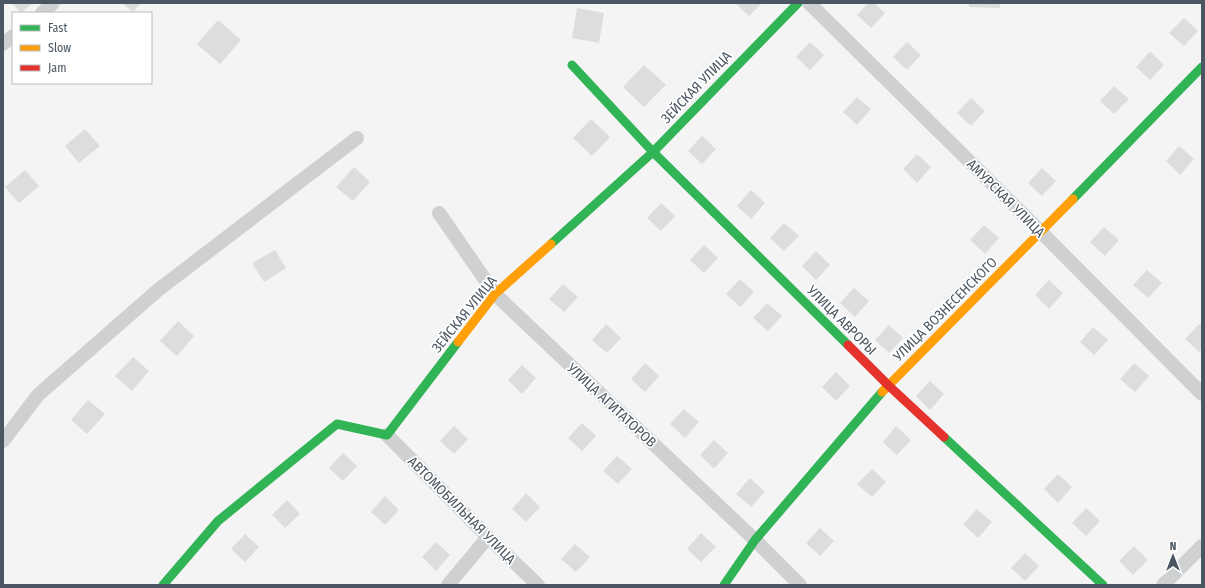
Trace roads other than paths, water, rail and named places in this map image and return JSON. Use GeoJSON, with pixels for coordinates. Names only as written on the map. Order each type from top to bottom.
{"type":"FeatureCollection","features":[{"type":"Feature","properties":{"kind":"street"},"geometry":{"type":"LineString","coordinates":[[43,12],[53,3]]}},
{"type":"Feature","properties":{"kind":"street","name":"ЗЕЙСКАЯ УЛИЦА"},"geometry":{"type":"LineString","coordinates":[[387,435],[495,294],[653,152],[798,3]]}},
{"type":"Feature","properties":{"kind":"street","name":"АМУРСКАЯ УЛИЦА"},"geometry":{"type":"LineString","coordinates":[[809,3],[1042,232],[1202,394]]}},
{"type":"Feature","properties":{"kind":"street"},"geometry":{"type":"LineString","coordinates":[[3,44],[12,37]]}},
{"type":"Feature","properties":{"kind":"street","name":"УЛИЦА АВРОРЫ"},"geometry":{"type":"LineString","coordinates":[[572,65],[653,152],[888,385],[1103,585]]}},
{"type":"Feature","properties":{"kind":"street","name":"УЛИЦА ВОЗНЕСЕНСКОГО"},"geometry":{"type":"LineString","coordinates":[[724,585],[756,540],[888,385],[1042,232],[1202,67]]}},
{"type":"Feature","properties":{"kind":"street"},"geometry":{"type":"LineString","coordinates":[[3,441],[38,394],[158,290],[357,138]]}},
{"type":"Feature","properties":{"kind":"street","name":"УЛИЦА АГИТАТОРОВ"},"geometry":{"type":"LineString","coordinates":[[439,213],[495,294],[756,540],[800,585]]}},
{"type":"Feature","properties":{"kind":"street"},"geometry":{"type":"LineString","coordinates":[[164,585],[218,521],[337,424],[387,435]]}},
{"type":"Feature","properties":{"kind":"street","name":"АВТОМОБИЛЬНАЯ УЛИЦА"},"geometry":{"type":"LineString","coordinates":[[387,435],[538,585]]}},
{"type":"Feature","properties":{"kind":"street"},"geometry":{"type":"LineString","coordinates":[[448,585],[488,537]]}},
{"type":"Feature","properties":{"kind":"street"},"geometry":{"type":"LineString","coordinates":[[1163,585],[1202,546]]}}]}
